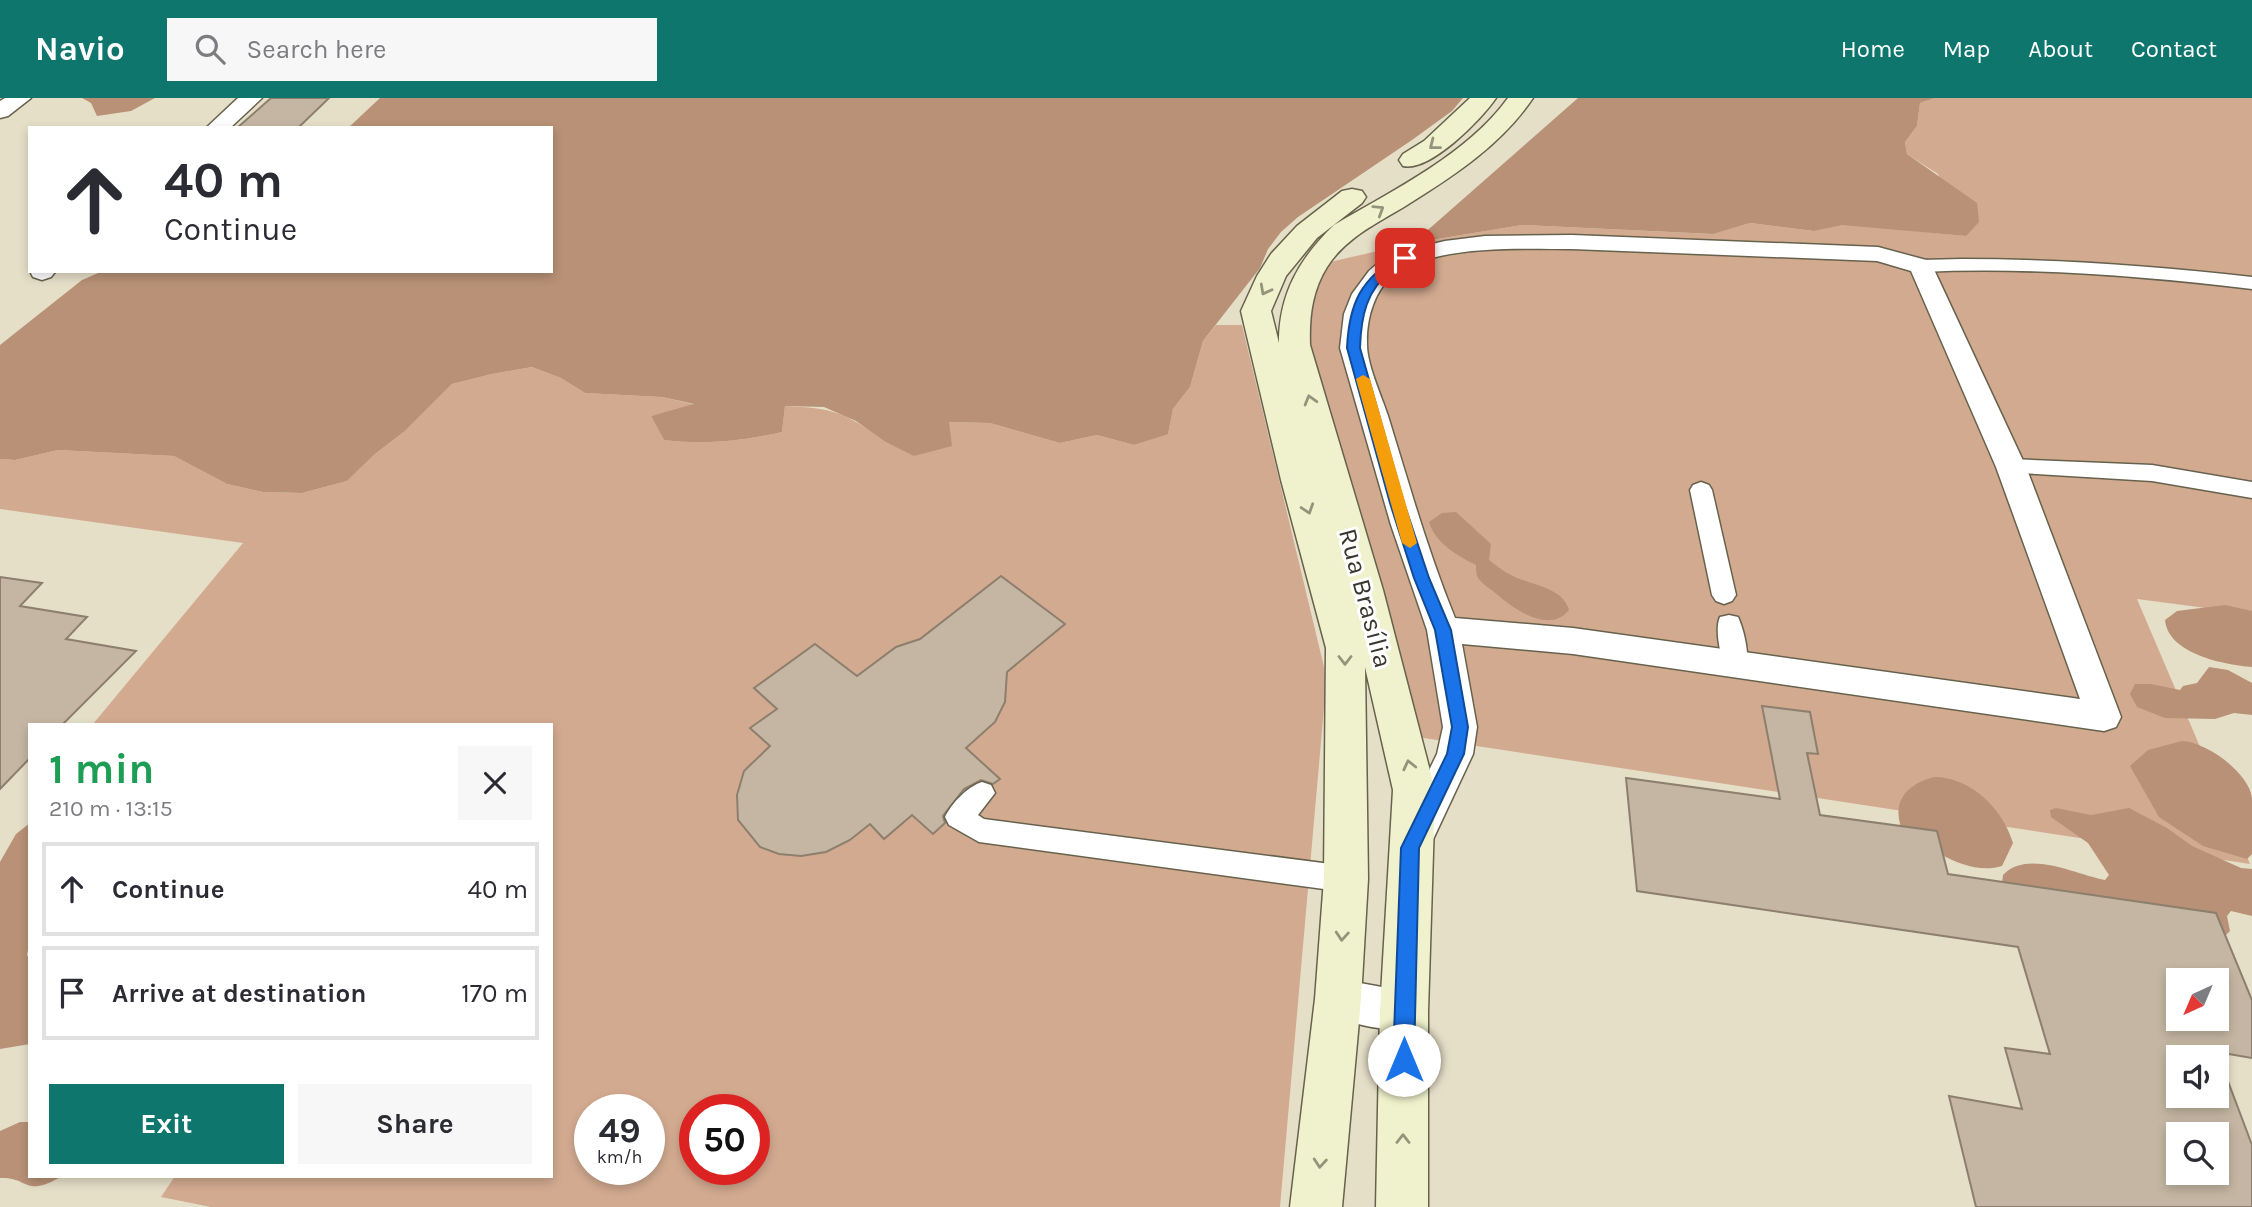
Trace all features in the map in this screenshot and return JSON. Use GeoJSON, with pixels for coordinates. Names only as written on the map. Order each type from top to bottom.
{"type":"FeatureCollection","features":[{"type":"Feature","properties":{"kind":"main road","name":"Rua Brasília"},"geometry":{"type":"LineString","coordinates":[[1316,1207],[1338,999],[1346,879],[1345,648],[1295,467],[1256,311],[1261,295],[1305,230],[1433,147],[1484,98]]}},
{"type":"Feature","properties":{"kind":"main road","name":"Rua Brasília"},"geometry":{"type":"LineString","coordinates":[[1402,1207],[1404,1011],[1414,790],[1365,590],[1295,345],[1293,320],[1298,292],[1328,246],[1344,232],[1473,148],[1504,119],[1521,98]]}},
{"type":"Feature","properties":{"kind":"street"},"geometry":{"type":"LineString","coordinates":[[0,111],[20,98]]}},
{"type":"Feature","properties":{"kind":"street"},"geometry":{"type":"LineString","coordinates":[[219,126],[251,98]]}},
{"type":"Feature","properties":{"kind":"street"},"geometry":{"type":"LineString","coordinates":[[1410,848],[1455,754],[1460,727],[1443,630],[1421,578],[1397,503],[1353,348],[1354,323],[1362,296],[1387,268],[1405,258],[1448,248],[1550,241],[1878,254],[1921,266],[1966,264],[2096,269],[2252,283]]}},
{"type":"Feature","properties":{"kind":"street"},"geometry":{"type":"LineString","coordinates":[[1443,630],[1573,641],[2104,716],[2011,467],[1921,266]]}},
{"type":"Feature","properties":{"kind":"street"},"geometry":{"type":"LineString","coordinates":[[2011,467],[2152,473],[2252,491]]}},
{"type":"Feature","properties":{"kind":"street"},"geometry":{"type":"LineString","coordinates":[[1701,490],[1724,595]]}},
{"type":"Feature","properties":{"kind":"street"},"geometry":{"type":"LineString","coordinates":[[1729,624],[1736,665]]}},
{"type":"Feature","properties":{"kind":"street"},"geometry":{"type":"LineString","coordinates":[[982,793],[959,817],[979,830],[1346,879]]}},
{"type":"Feature","properties":{"kind":"street"},"geometry":{"type":"LineString","coordinates":[[1338,999],[1404,1011]]}},
{"type":"Feature","properties":{"kind":"shaded area"},"geometry":{"type":"Polygon","coordinates":[[[82,98],[155,98],[131,111],[97,116],[91,103],[82,98]]]}},
{"type":"Feature","properties":{"kind":"shaded area"},"geometry":{"type":"Polygon","coordinates":[[[380,98],[1463,98],[1452,111],[1298,217],[1281,232],[1268,249],[1260,268],[1203,341],[1190,387],[1173,409],[1168,434],[1134,445],[1097,435],[1060,443],[990,423],[949,422],[952,446],[914,456],[884,441],[856,421],[824,407],[785,406],[782,432],[724,441],[664,440],[651,416],[694,404],[662,397],[585,393],[561,378],[532,367],[452,384],[405,431],[375,454],[347,481],[302,493],[263,492],[227,484],[174,456],[58,450],[15,460],[0,459],[0,345],[82,280],[98,273],[553,273],[553,126],[350,126],[380,98]]]}},
{"type":"Feature","properties":{"kind":"shaded area"},"geometry":{"type":"Polygon","coordinates":[[[1578,98],[1935,98],[1920,103],[1917,126],[1905,142],[1907,154],[1977,203],[1979,222],[1966,236],[1842,225],[1814,231],[1750,223],[1713,234],[1522,225],[1413,243],[1578,98]]]}},
{"type":"Feature","properties":{"kind":"shaded area"},"geometry":{"type":"Polygon","coordinates":[[[1935,98],[2252,98],[2252,614],[2137,599],[2250,864],[1417,737],[1305,354],[1311,287],[1321,264],[1413,243],[1522,225],[1712,234],[1750,223],[1814,231],[1842,224],[1966,236],[1938,174],[1907,154],[1905,142],[1917,126],[1920,103],[1935,98]]]}},
{"type":"Feature","properties":{"kind":"shaded area"},"geometry":{"type":"Polygon","coordinates":[[[1216,325],[1242,325],[1324,667],[1326,685],[1280,1207],[211,1207],[161,1197],[174,1178],[553,1178],[553,723],[94,723],[243,543],[0,509],[0,459],[15,460],[58,450],[174,456],[227,484],[263,492],[302,493],[347,481],[375,454],[405,431],[452,384],[532,367],[561,378],[585,393],[662,397],[696,405],[651,416],[664,440],[724,441],[782,432],[785,406],[838,413],[884,441],[948,422],[990,423],[1060,443],[1097,435],[1134,445],[1168,433],[1173,409],[1190,387],[1203,341],[1216,325]]]}},
{"type":"Feature","properties":{"kind":"shaded area"},"geometry":{"type":"Polygon","coordinates":[[[1456,512],[1491,544],[1489,560],[1510,574],[1560,596],[1569,610],[1551,620],[1530,616],[1509,604],[1484,584],[1477,576],[1476,565],[1455,553],[1432,530],[1429,522],[1442,513],[1456,512]]]}},
{"type":"Feature","properties":{"kind":"shaded area"},"geometry":{"type":"Polygon","coordinates":[[[2225,605],[2252,611],[2252,667],[2227,664],[2200,656],[2176,641],[2168,632],[2165,620],[2177,611],[2225,605]]]}},
{"type":"Feature","properties":{"kind":"shaded area"},"geometry":{"type":"Polygon","coordinates":[[[2209,667],[2228,670],[2252,683],[2252,715],[2234,713],[2215,719],[2165,718],[2137,707],[2130,694],[2135,684],[2151,684],[2180,690],[2183,686],[2197,683],[2209,667]]]}},
{"type":"Feature","properties":{"kind":"shaded area"},"geometry":{"type":"Polygon","coordinates":[[[2182,741],[2203,747],[2225,760],[2249,788],[2252,798],[2252,854],[2247,859],[2203,846],[2159,817],[2130,766],[2148,750],[2182,741]]]}},
{"type":"Feature","properties":{"kind":"shaded area"},"geometry":{"type":"Polygon","coordinates":[[[1934,777],[1948,778],[1973,789],[1984,797],[2002,818],[2013,843],[2002,866],[1989,868],[1962,864],[1935,851],[1901,827],[1899,809],[1904,794],[1917,784],[1934,777]]]}},
{"type":"Feature","properties":{"kind":"shaded area"},"geometry":{"type":"Polygon","coordinates":[[[2056,808],[2091,815],[2129,808],[2167,828],[2192,846],[2241,868],[2252,869],[2252,916],[2231,911],[2227,916],[2230,931],[2225,936],[2002,883],[2003,875],[2025,864],[2052,866],[2105,880],[2109,875],[2088,843],[2051,817],[2050,810],[2056,808]]]}},
{"type":"Feature","properties":{"kind":"shaded area"},"geometry":{"type":"Polygon","coordinates":[[[28,825],[28,1044],[0,1049],[0,862],[16,834],[28,825]]]}},
{"type":"Feature","properties":{"kind":"shaded area"},"geometry":{"type":"Polygon","coordinates":[[[20,1122],[28,1122],[28,1178],[59,1178],[33,1186],[9,1178],[0,1178],[0,1131],[20,1122]]]}},
{"type":"Feature","properties":{"kind":"building"},"geometry":{"type":"Polygon","coordinates":[[[271,98],[329,98],[300,126],[239,126],[271,98]]]}},
{"type":"Feature","properties":{"kind":"building"},"geometry":{"type":"Polygon","coordinates":[[[1001,576],[1065,624],[1007,672],[1005,702],[995,722],[966,748],[1000,779],[993,784],[981,780],[964,789],[943,816],[945,823],[933,834],[912,815],[884,839],[870,824],[850,840],[826,852],[801,856],[779,854],[760,847],[738,820],[737,795],[744,771],[770,746],[750,728],[777,709],[754,688],[815,644],[857,676],[896,647],[920,639],[1001,576]]]}},
{"type":"Feature","properties":{"kind":"building"},"geometry":{"type":"Polygon","coordinates":[[[0,577],[42,583],[20,606],[87,617],[66,639],[136,651],[64,723],[28,723],[28,760],[0,789],[0,577]]]}},
{"type":"Feature","properties":{"kind":"building"},"geometry":{"type":"Polygon","coordinates":[[[1762,706],[1810,712],[1818,754],[1807,753],[1820,815],[1937,831],[1948,874],[2216,913],[2252,1000],[2252,1058],[2229,1054],[2229,1045],[2166,1045],[2166,1108],[2229,1108],[2229,1084],[2252,1145],[2252,1207],[1976,1207],[1949,1096],[2022,1109],[2005,1048],[2050,1054],[2018,947],[1637,891],[1626,778],[1780,799],[1762,706]]]}},
{"type":"Feature","properties":{"kind":"slow traffic"},"geometry":{"type":"LineString","coordinates":[[1363,379],[1410,543]]}},
{"type":"Feature","properties":{"kind":"route"},"geometry":{"type":"LineString","coordinates":[[1404,1060],[1410,848],[1455,754],[1460,727],[1443,630],[1421,578],[1397,503],[1353,348],[1354,323],[1362,296],[1387,268],[1405,258]]}}]}
